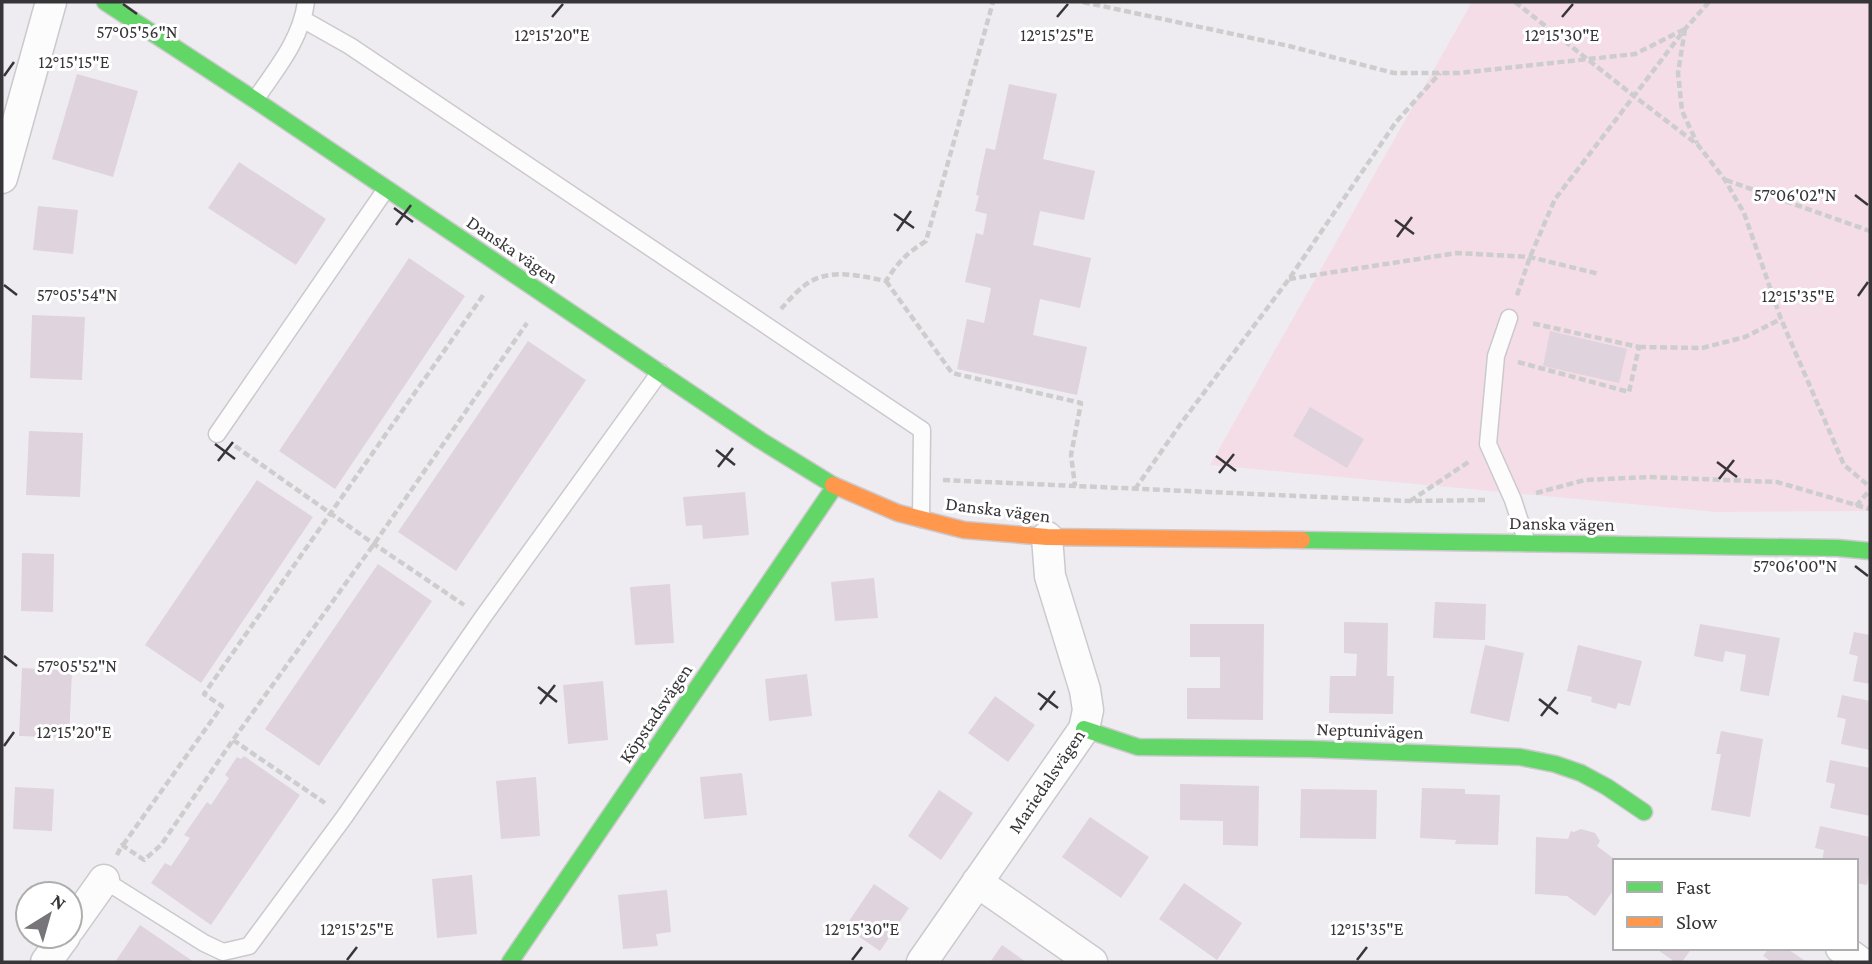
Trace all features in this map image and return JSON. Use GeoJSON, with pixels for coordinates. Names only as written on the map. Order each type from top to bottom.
{"type":"FeatureCollection","features":[{"type":"Feature","properties":{"kind":"street"},"geometry":{"type":"LineString","coordinates":[[2,178],[51,2]]}},
{"type":"Feature","properties":{"kind":"street","name":"Danska vägen"},"geometry":{"type":"LineString","coordinates":[[106,2],[141,19],[255,100],[760,440],[835,486],[898,513],[964,530],[1047,537],[1838,548],[1870,551]]}},
{"type":"Feature","properties":{"kind":"street","name":"Köpstadsvägen"},"geometry":{"type":"LineString","coordinates":[[510,962],[835,486]]}},
{"type":"Feature","properties":{"kind":"street","name":"Mariedalsvägen"},"geometry":{"type":"LineString","coordinates":[[922,962],[1084,729],[1088,710],[1085,690],[1051,576],[1047,537]]}},
{"type":"Feature","properties":{"kind":"street","name":"Neptunivägen"},"geometry":{"type":"LineString","coordinates":[[1084,729],[1138,747],[1310,749],[1520,757],[1555,764],[1581,773],[1607,787],[1644,813]]}},
{"type":"Feature","properties":{"kind":"street"},"geometry":{"type":"LineString","coordinates":[[84,908],[104,880]]}},
{"type":"Feature","properties":{"kind":"street"},"geometry":{"type":"LineString","coordinates":[[977,883],[1092,962]]}},
{"type":"Feature","properties":{"kind":"street"},"geometry":{"type":"LineString","coordinates":[[1844,950],[1860,962]]}},
{"type":"Feature","properties":{"kind":"lane"},"geometry":{"type":"LineString","coordinates":[[255,100],[292,46],[304,20],[306,2]]}},
{"type":"Feature","properties":{"kind":"lane"},"geometry":{"type":"LineString","coordinates":[[304,20],[350,46],[922,429],[921,520]]}},
{"type":"Feature","properties":{"kind":"lane"},"geometry":{"type":"LineString","coordinates":[[217,434],[386,189]]}},
{"type":"Feature","properties":{"kind":"lane"},"geometry":{"type":"LineString","coordinates":[[1509,318],[1496,356],[1488,444],[1513,500],[1527,543]]}},
{"type":"Feature","properties":{"kind":"lane"},"geometry":{"type":"LineString","coordinates":[[104,880],[204,943],[223,951],[249,946],[345,816],[483,617],[660,372]]}},
{"type":"Feature","properties":{"kind":"path"},"geometry":{"type":"LineString","coordinates":[[886,281],[898,263],[911,250],[926,241],[993,2]]}},
{"type":"Feature","properties":{"kind":"path"},"geometry":{"type":"LineString","coordinates":[[1083,2],[1289,46],[1394,73],[1459,72],[1635,54],[1685,29]]}},
{"type":"Feature","properties":{"kind":"path"},"geometry":{"type":"LineString","coordinates":[[1515,2],[1698,145]]}},
{"type":"Feature","properties":{"kind":"path"},"geometry":{"type":"LineString","coordinates":[[1709,2],[1685,29],[1555,199],[1530,257],[1509,318],[1639,347],[1702,348],[1745,337],[1781,319]]}},
{"type":"Feature","properties":{"kind":"path"},"geometry":{"type":"LineString","coordinates":[[1685,29],[1678,73],[1682,111],[1698,145],[1725,180],[1744,213],[1781,319],[1844,465],[1870,489],[1856,506]]}},
{"type":"Feature","properties":{"kind":"path"},"geometry":{"type":"LineString","coordinates":[[1135,489],[1289,279],[1396,122],[1440,73]]}},
{"type":"Feature","properties":{"kind":"path"},"geometry":{"type":"LineString","coordinates":[[1725,180],[1870,231]]}},
{"type":"Feature","properties":{"kind":"path"},"geometry":{"type":"LineString","coordinates":[[1289,279],[1457,253],[1530,257],[1599,274]]}},
{"type":"Feature","properties":{"kind":"path"},"geometry":{"type":"LineString","coordinates":[[104,880],[122,845],[222,706],[204,694],[502,267]]}},
{"type":"Feature","properties":{"kind":"path"},"geometry":{"type":"LineString","coordinates":[[765,324],[806,284],[825,277],[846,274],[886,281],[952,373],[1081,403],[1071,455],[1075,486]]}},
{"type":"Feature","properties":{"kind":"path"},"geometry":{"type":"LineString","coordinates":[[122,845],[144,860],[161,845],[545,296]]}},
{"type":"Feature","properties":{"kind":"path"},"geometry":{"type":"LineString","coordinates":[[1496,356],[1629,392],[1639,347]]}},
{"type":"Feature","properties":{"kind":"path"},"geometry":{"type":"LineString","coordinates":[[217,434],[483,617]]}},
{"type":"Feature","properties":{"kind":"path"},"geometry":{"type":"LineString","coordinates":[[1409,501],[1471,460],[1488,444]]}},
{"type":"Feature","properties":{"kind":"path"},"geometry":{"type":"LineString","coordinates":[[922,479],[1409,501],[1513,500],[1585,480],[1649,477],[1777,482],[1870,509]]}},
{"type":"Feature","properties":{"kind":"path"},"geometry":{"type":"LineString","coordinates":[[233,740],[345,816]]}},
{"type":"Feature","properties":{"kind":"shaded area"},"geometry":{"type":"Polygon","coordinates":[[[1472,2],[1870,2],[1870,511],[1717,512],[1210,465],[1472,2]]]}},
{"type":"Feature","properties":{"kind":"building"},"geometry":{"type":"Polygon","coordinates":[[[77,74],[138,91],[113,177],[52,159],[77,74]]]}},
{"type":"Feature","properties":{"kind":"building"},"geometry":{"type":"Polygon","coordinates":[[[1009,84],[1057,94],[1043,159],[1095,171],[1084,220],[1040,211],[1033,245],[1091,258],[1080,308],[1040,299],[1033,335],[1087,347],[1077,395],[957,369],[967,319],[984,323],[991,288],[965,282],[976,233],[983,235],[987,214],[975,211],[986,148],[995,150],[1009,84]]]}},
{"type":"Feature","properties":{"kind":"building"},"geometry":{"type":"Polygon","coordinates":[[[239,162],[326,219],[296,265],[208,208],[239,162]]]}},
{"type":"Feature","properties":{"kind":"building"},"geometry":{"type":"Polygon","coordinates":[[[38,206],[78,210],[73,254],[33,250],[38,206]]]}},
{"type":"Feature","properties":{"kind":"building"},"geometry":{"type":"Polygon","coordinates":[[[409,258],[465,296],[335,489],[279,451],[409,258]]]}},
{"type":"Feature","properties":{"kind":"building"},"geometry":{"type":"Polygon","coordinates":[[[32,315],[85,317],[82,380],[30,378],[32,315]]]}},
{"type":"Feature","properties":{"kind":"building"},"geometry":{"type":"Polygon","coordinates":[[[1550,331],[1627,349],[1619,383],[1543,366],[1550,331]]]}},
{"type":"Feature","properties":{"kind":"building"},"geometry":{"type":"Polygon","coordinates":[[[528,341],[586,380],[456,571],[398,532],[528,341]]]}},
{"type":"Feature","properties":{"kind":"building"},"geometry":{"type":"Polygon","coordinates":[[[1310,407],[1364,439],[1347,468],[1293,436],[1310,407]]]}},
{"type":"Feature","properties":{"kind":"building"},"geometry":{"type":"Polygon","coordinates":[[[29,431],[83,433],[80,497],[26,495],[29,431]]]}},
{"type":"Feature","properties":{"kind":"building"},"geometry":{"type":"Polygon","coordinates":[[[257,480],[313,517],[201,683],[145,645],[257,480]]]}},
{"type":"Feature","properties":{"kind":"building"},"geometry":{"type":"Polygon","coordinates":[[[745,492],[749,535],[703,539],[702,525],[686,526],[683,497],[745,492]]]}},
{"type":"Feature","properties":{"kind":"building"},"geometry":{"type":"Polygon","coordinates":[[[22,553],[54,554],[53,612],[21,611],[22,553]]]}},
{"type":"Feature","properties":{"kind":"building"},"geometry":{"type":"Polygon","coordinates":[[[378,564],[432,601],[319,766],[265,729],[378,564]]]}},
{"type":"Feature","properties":{"kind":"building"},"geometry":{"type":"Polygon","coordinates":[[[874,578],[878,618],[835,621],[831,582],[874,578]]]}},
{"type":"Feature","properties":{"kind":"building"},"geometry":{"type":"Polygon","coordinates":[[[670,584],[674,643],[635,645],[630,587],[670,584]]]}},
{"type":"Feature","properties":{"kind":"building"},"geometry":{"type":"Polygon","coordinates":[[[1435,602],[1486,604],[1485,640],[1433,638],[1435,602]]]}},
{"type":"Feature","properties":{"kind":"building"},"geometry":{"type":"Polygon","coordinates":[[[1344,622],[1388,623],[1387,676],[1394,676],[1393,714],[1329,713],[1330,676],[1356,676],[1357,654],[1344,653],[1344,622]]]}},
{"type":"Feature","properties":{"kind":"building"},"geometry":{"type":"Polygon","coordinates":[[[1190,624],[1264,624],[1263,720],[1187,719],[1187,688],[1220,688],[1220,657],[1190,657],[1190,624]]]}},
{"type":"Feature","properties":{"kind":"building"},"geometry":{"type":"Polygon","coordinates":[[[1700,624],[1780,638],[1769,696],[1740,691],[1746,655],[1725,651],[1723,662],[1694,656],[1700,624]]]}},
{"type":"Feature","properties":{"kind":"building"},"geometry":{"type":"Polygon","coordinates":[[[1854,632],[1870,635],[1870,684],[1853,681],[1858,656],[1849,654],[1854,632]]]}},
{"type":"Feature","properties":{"kind":"building"},"geometry":{"type":"Polygon","coordinates":[[[1485,645],[1524,653],[1509,722],[1470,713],[1485,645]]]}},
{"type":"Feature","properties":{"kind":"building"},"geometry":{"type":"Polygon","coordinates":[[[1578,645],[1642,661],[1630,706],[1618,703],[1616,709],[1591,702],[1592,697],[1567,691],[1578,645]]]}},
{"type":"Feature","properties":{"kind":"building"},"geometry":{"type":"Polygon","coordinates":[[[22,668],[72,671],[69,738],[19,736],[22,668]]]}},
{"type":"Feature","properties":{"kind":"building"},"geometry":{"type":"Polygon","coordinates":[[[807,674],[812,716],[769,721],[765,679],[807,674]]]}},
{"type":"Feature","properties":{"kind":"building"},"geometry":{"type":"Polygon","coordinates":[[[603,681],[608,740],[568,744],[563,685],[603,681]]]}},
{"type":"Feature","properties":{"kind":"building"},"geometry":{"type":"Polygon","coordinates":[[[1842,695],[1870,701],[1870,750],[1841,744],[1846,719],[1837,717],[1842,695]]]}},
{"type":"Feature","properties":{"kind":"building"},"geometry":{"type":"Polygon","coordinates":[[[995,696],[1035,725],[1008,762],[968,733],[995,696]]]}},
{"type":"Feature","properties":{"kind":"building"},"geometry":{"type":"Polygon","coordinates":[[[1721,731],[1763,739],[1750,817],[1711,810],[1721,754],[1716,754],[1721,731]]]}},
{"type":"Feature","properties":{"kind":"building"},"geometry":{"type":"Polygon","coordinates":[[[244,756],[300,795],[211,925],[151,883],[165,863],[171,866],[190,838],[184,835],[207,802],[211,805],[229,778],[225,775],[237,757],[241,759],[244,756]]]}},
{"type":"Feature","properties":{"kind":"building"},"geometry":{"type":"Polygon","coordinates":[[[1830,760],[1870,768],[1870,816],[1830,808],[1835,784],[1826,782],[1830,760]]]}},
{"type":"Feature","properties":{"kind":"building"},"geometry":{"type":"Polygon","coordinates":[[[742,773],[747,815],[704,819],[700,777],[742,773]]]}},
{"type":"Feature","properties":{"kind":"building"},"geometry":{"type":"Polygon","coordinates":[[[536,777],[540,836],[501,839],[496,781],[536,777]]]}},
{"type":"Feature","properties":{"kind":"building"},"geometry":{"type":"Polygon","coordinates":[[[1180,784],[1259,786],[1258,846],[1223,845],[1223,821],[1180,820],[1180,784]]]}},
{"type":"Feature","properties":{"kind":"building"},"geometry":{"type":"Polygon","coordinates":[[[15,787],[54,789],[52,831],[13,829],[15,787]]]}},
{"type":"Feature","properties":{"kind":"building"},"geometry":{"type":"Polygon","coordinates":[[[1422,788],[1465,789],[1465,794],[1500,795],[1498,845],[1455,844],[1456,840],[1420,838],[1422,788]]]}},
{"type":"Feature","properties":{"kind":"building"},"geometry":{"type":"Polygon","coordinates":[[[1301,789],[1377,790],[1376,839],[1300,838],[1301,789]]]}},
{"type":"Feature","properties":{"kind":"building"},"geometry":{"type":"Polygon","coordinates":[[[939,790],[973,813],[941,860],[908,836],[939,790]]]}},
{"type":"Feature","properties":{"kind":"building"},"geometry":{"type":"Polygon","coordinates":[[[1090,817],[1149,857],[1121,898],[1062,857],[1090,817]]]}},
{"type":"Feature","properties":{"kind":"building"},"geometry":{"type":"Polygon","coordinates":[[[1820,826],[1870,837],[1867,885],[1858,883],[1858,859],[1822,859],[1824,850],[1815,848],[1820,826]]]}},
{"type":"Feature","properties":{"kind":"building"},"geometry":{"type":"Polygon","coordinates":[[[1581,829],[1595,833],[1600,841],[1597,846],[1614,859],[1613,891],[1595,916],[1567,896],[1535,894],[1536,837],[1568,839],[1571,831],[1581,829]]]}},
{"type":"Feature","properties":{"kind":"building"},"geometry":{"type":"Polygon","coordinates":[[[472,875],[477,934],[437,938],[432,879],[472,875]]]}},
{"type":"Feature","properties":{"kind":"building"},"geometry":{"type":"Polygon","coordinates":[[[1184,883],[1242,923],[1217,960],[1159,919],[1184,883]]]}},
{"type":"Feature","properties":{"kind":"building"},"geometry":{"type":"Polygon","coordinates":[[[874,884],[909,908],[880,951],[845,927],[874,884]]]}},
{"type":"Feature","properties":{"kind":"building"},"geometry":{"type":"Polygon","coordinates":[[[667,890],[671,932],[656,934],[658,946],[623,949],[618,895],[667,890]]]}},
{"type":"Feature","properties":{"kind":"building"},"geometry":{"type":"Polygon","coordinates":[[[140,925],[194,962],[115,962],[140,925]]]}},
{"type":"Feature","properties":{"kind":"building"},"geometry":{"type":"Polygon","coordinates":[[[1002,945],[1026,962],[990,962],[1002,945]]]}},
{"type":"Feature","properties":{"kind":"building"},"geometry":{"type":"Polygon","coordinates":[[[1658,950],[1691,950],[1682,962],[1675,962],[1658,950]]]}},
{"type":"Feature","properties":{"kind":"building"},"geometry":{"type":"Polygon","coordinates":[[[1768,950],[1789,950],[1807,962],[1772,962],[1763,956],[1768,950]]]}},
{"type":"Feature","properties":{"kind":"traffic: fast"},"geometry":{"type":"LineString","coordinates":[[105,2],[760,440],[833,485]]}},
{"type":"Feature","properties":{"kind":"traffic: fast"},"geometry":{"type":"LineString","coordinates":[[510,962],[835,486]]}},
{"type":"Feature","properties":{"kind":"traffic: fast"},"geometry":{"type":"LineString","coordinates":[[1302,540],[1838,548],[1870,551]]}},
{"type":"Feature","properties":{"kind":"traffic: fast"},"geometry":{"type":"LineString","coordinates":[[1084,729],[1138,747],[1310,749],[1520,757],[1555,764],[1581,773],[1644,812]]}},
{"type":"Feature","properties":{"kind":"traffic: slow"},"geometry":{"type":"LineString","coordinates":[[833,485],[898,513],[964,530],[1047,537],[1302,540]]}}]}
